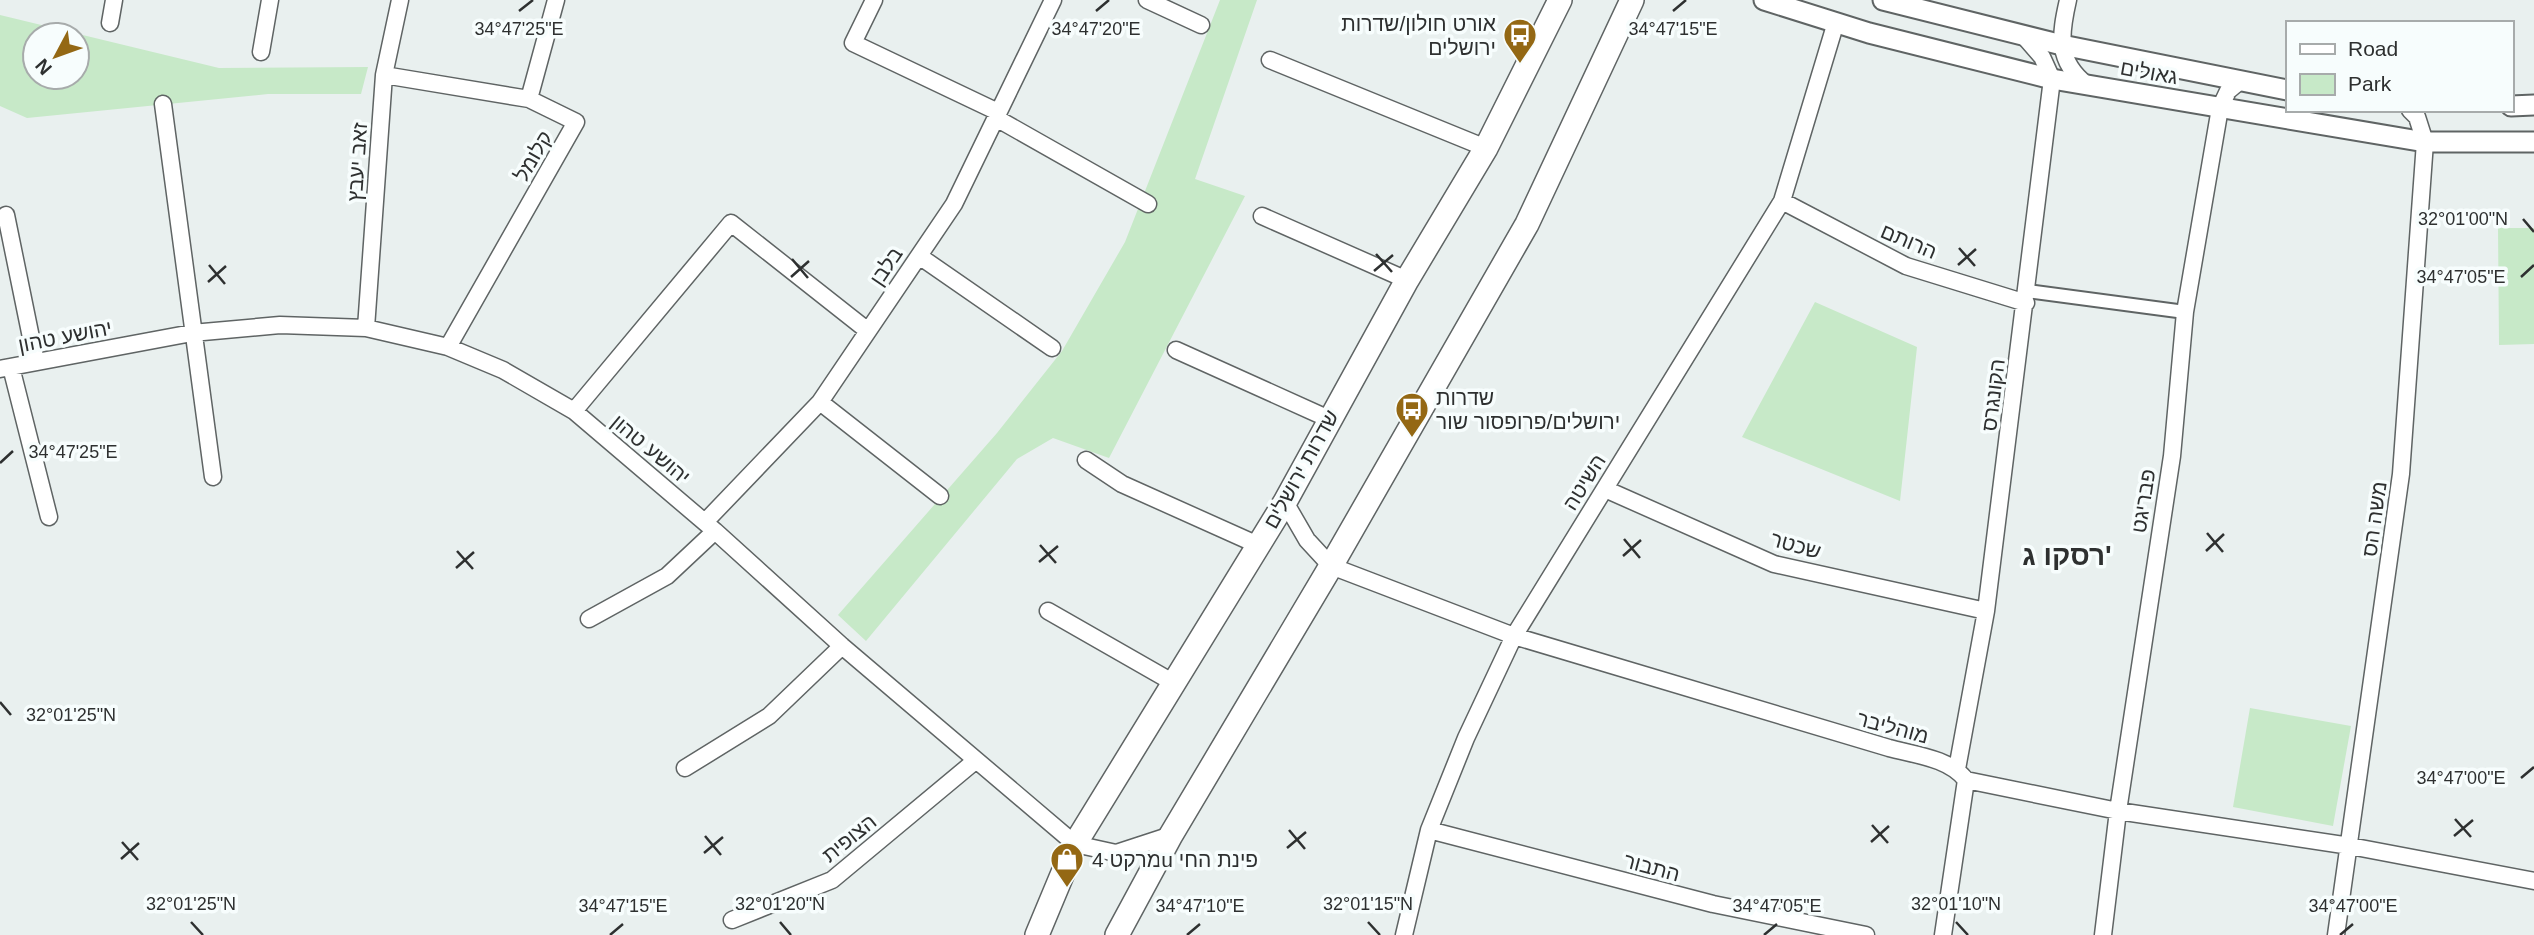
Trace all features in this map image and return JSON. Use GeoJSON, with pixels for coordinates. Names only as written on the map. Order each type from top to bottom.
{"type":"FeatureCollection","features":[{"type":"Feature","properties":{"kind":"main road"},"geometry":{"type":"LineString","coordinates":[[1117,935],[1171,835],[1331,566],[1527,223],[1632,0]]}},
{"type":"Feature","properties":{"kind":"main road","name":"שדרות ירושלים"},"geometry":{"type":"LineString","coordinates":[[1037,935],[1075,844],[1284,502],[1407,280],[1486,148],[1552,6]]}},
{"type":"Feature","properties":{"kind":"street"},"geometry":{"type":"LineString","coordinates":[[110,23],[114,0]]}},
{"type":"Feature","properties":{"kind":"street"},"geometry":{"type":"LineString","coordinates":[[261,52],[270,0]]}},
{"type":"Feature","properties":{"kind":"street","name":"זאב יעבץ"},"geometry":{"type":"LineString","coordinates":[[366,328],[384,75],[400,0]]}},
{"type":"Feature","properties":{"kind":"street"},"geometry":{"type":"LineString","coordinates":[[528,99],[556,0]]}},
{"type":"Feature","properties":{"kind":"street"},"geometry":{"type":"LineString","coordinates":[[874,0],[853,43],[997,115],[1149,204]]}},
{"type":"Feature","properties":{"kind":"street","name":"בלבן"},"geometry":{"type":"LineString","coordinates":[[589,619],[667,576],[820,402],[954,204],[1053,0]]}},
{"type":"Feature","properties":{"kind":"street"},"geometry":{"type":"LineString","coordinates":[[1147,0],[1201,25]]}},
{"type":"Feature","properties":{"kind":"street","name":"גאולים"},"geometry":{"type":"LineString","coordinates":[[1764,0],[1869,33],[2052,79],[2425,142],[2534,142]]}},
{"type":"Feature","properties":{"kind":"street","name":"גאולים"},"geometry":{"type":"LineString","coordinates":[[1883,0],[2062,46],[2286,90]]}},
{"type":"Feature","properties":{"kind":"street"},"geometry":{"type":"LineString","coordinates":[[2068,0],[2063,57],[2069,68],[2087,85]]}},
{"type":"Feature","properties":{"kind":"street","name":"השיטה"},"geometry":{"type":"LineString","coordinates":[[1404,935],[1429,830],[1466,738],[1514,636],[1782,201],[1836,22]]}},
{"type":"Feature","properties":{"kind":"street"},"geometry":{"type":"LineString","coordinates":[[2022,34],[2042,57],[2052,79]]}},
{"type":"Feature","properties":{"kind":"street"},"geometry":{"type":"LineString","coordinates":[[1270,60],[1486,148]]}},
{"type":"Feature","properties":{"kind":"street","name":"קלומל"},"geometry":{"type":"LineString","coordinates":[[384,75],[528,99],[576,122],[448,347]]}},
{"type":"Feature","properties":{"kind":"street","name":"הקונגרס"},"geometry":{"type":"LineString","coordinates":[[1943,935],[2052,79]]}},
{"type":"Feature","properties":{"kind":"street","name":"פבריגט"},"geometry":{"type":"LineString","coordinates":[[2103,935],[2118,811],[2172,456],[2185,312],[2220,108],[2228,91],[2240,81]]}},
{"type":"Feature","properties":{"kind":"street"},"geometry":{"type":"LineString","coordinates":[[163,104],[213,477]]}},
{"type":"Feature","properties":{"kind":"street"},"geometry":{"type":"LineString","coordinates":[[2513,106],[2534,106]]}},
{"type":"Feature","properties":{"kind":"street","name":"משה הס"},"geometry":{"type":"LineString","coordinates":[[2336,935],[2401,474],[2425,142],[2417,117],[2412,112]]}},
{"type":"Feature","properties":{"kind":"street","name":"הרותם"},"geometry":{"type":"LineString","coordinates":[[1782,201],[1906,266],[2026,297]]}},
{"type":"Feature","properties":{"kind":"street"},"geometry":{"type":"LineString","coordinates":[[6,215],[36,362]]}},
{"type":"Feature","properties":{"kind":"street"},"geometry":{"type":"LineString","coordinates":[[1262,216],[1407,280]]}},
{"type":"Feature","properties":{"kind":"street"},"geometry":{"type":"LineString","coordinates":[[574,411],[731,223],[868,331]]}},
{"type":"Feature","properties":{"kind":"street"},"geometry":{"type":"LineString","coordinates":[[919,256],[1052,348]]}},
{"type":"Feature","properties":{"kind":"street"},"geometry":{"type":"LineString","coordinates":[[2026,297],[2185,312]]}},
{"type":"Feature","properties":{"kind":"street","name":"יהושע טהון"},"geometry":{"type":"LineString","coordinates":[[6,368],[192,333],[280,325],[366,328],[448,347],[503,370],[574,411],[975,761],[1075,844],[1116,853],[1171,835]]}},
{"type":"Feature","properties":{"kind":"street"},"geometry":{"type":"LineString","coordinates":[[1176,350],[1329,419]]}},
{"type":"Feature","properties":{"kind":"street"},"geometry":{"type":"LineString","coordinates":[[6,368],[49,517]]}},
{"type":"Feature","properties":{"kind":"street"},"geometry":{"type":"LineString","coordinates":[[820,402],[940,496]]}},
{"type":"Feature","properties":{"kind":"street"},"geometry":{"type":"LineString","coordinates":[[1086,460],[1122,484],[1258,545]]}},
{"type":"Feature","properties":{"kind":"street","name":"שכטר"},"geometry":{"type":"LineString","coordinates":[[1605,489],[1774,564],[1986,611]]}},
{"type":"Feature","properties":{"kind":"street","name":"מוהליבר"},"geometry":{"type":"LineString","coordinates":[[1284,502],[1307,540],[1331,566],[1514,636],[1927,758],[1962,774],[2118,811],[2350,846],[2534,881]]}},
{"type":"Feature","properties":{"kind":"street"},"geometry":{"type":"LineString","coordinates":[[1048,611],[1174,683]]}},
{"type":"Feature","properties":{"kind":"street"},"geometry":{"type":"LineString","coordinates":[[685,768],[769,716],[842,646]]}},
{"type":"Feature","properties":{"kind":"street","name":"הצופית"},"geometry":{"type":"LineString","coordinates":[[732,920],[832,880],[975,761]]}},
{"type":"Feature","properties":{"kind":"street","name":"התבור"},"geometry":{"type":"LineString","coordinates":[[1429,830],[1713,904],[1866,935]]}},
{"type":"Feature","properties":{"kind":"green space"},"geometry":{"type":"Polygon","coordinates":[[[1220,0],[1257,0],[1195,179],[1245,196],[1109,458],[1053,438],[1017,459],[866,641],[838,615],[997,433],[1062,351],[1125,242],[1220,0]]]}},
{"type":"Feature","properties":{"kind":"green space"},"geometry":{"type":"Polygon","coordinates":[[[0,15],[25,21],[21,21],[21,91],[91,91],[91,37],[219,68],[368,67],[361,94],[268,94],[27,118],[0,106],[0,15]]]}},
{"type":"Feature","properties":{"kind":"green space"},"geometry":{"type":"Polygon","coordinates":[[[2498,228],[2534,228],[2534,344],[2499,345],[2498,228]]]}},
{"type":"Feature","properties":{"kind":"green space"},"geometry":{"type":"Polygon","coordinates":[[[1815,302],[1917,347],[1900,501],[1742,437],[1815,302]]]}},
{"type":"Feature","properties":{"kind":"green space"},"geometry":{"type":"Polygon","coordinates":[[[2250,708],[2351,726],[2333,826],[2233,807],[2250,708]]]}},
{"type":"Feature","properties":{"kind":"place","name":"אורט חולון/שדרות ירושלים"},"geometry":{"type":"Point","coordinates":[1520,65]}},
{"type":"Feature","properties":{"kind":"place","name":"שדרות ירושלים/פרופסור שור"},"geometry":{"type":"Point","coordinates":[1412,439]}},
{"type":"Feature","properties":{"kind":"place","name":"מרקט 4u פינת החי"},"geometry":{"type":"Point","coordinates":[1067,889]}},
{"type":"Feature","properties":{"kind":"district","name":"רסקו ג'"},"geometry":{"type":"Point","coordinates":[2067,555]}}]}
